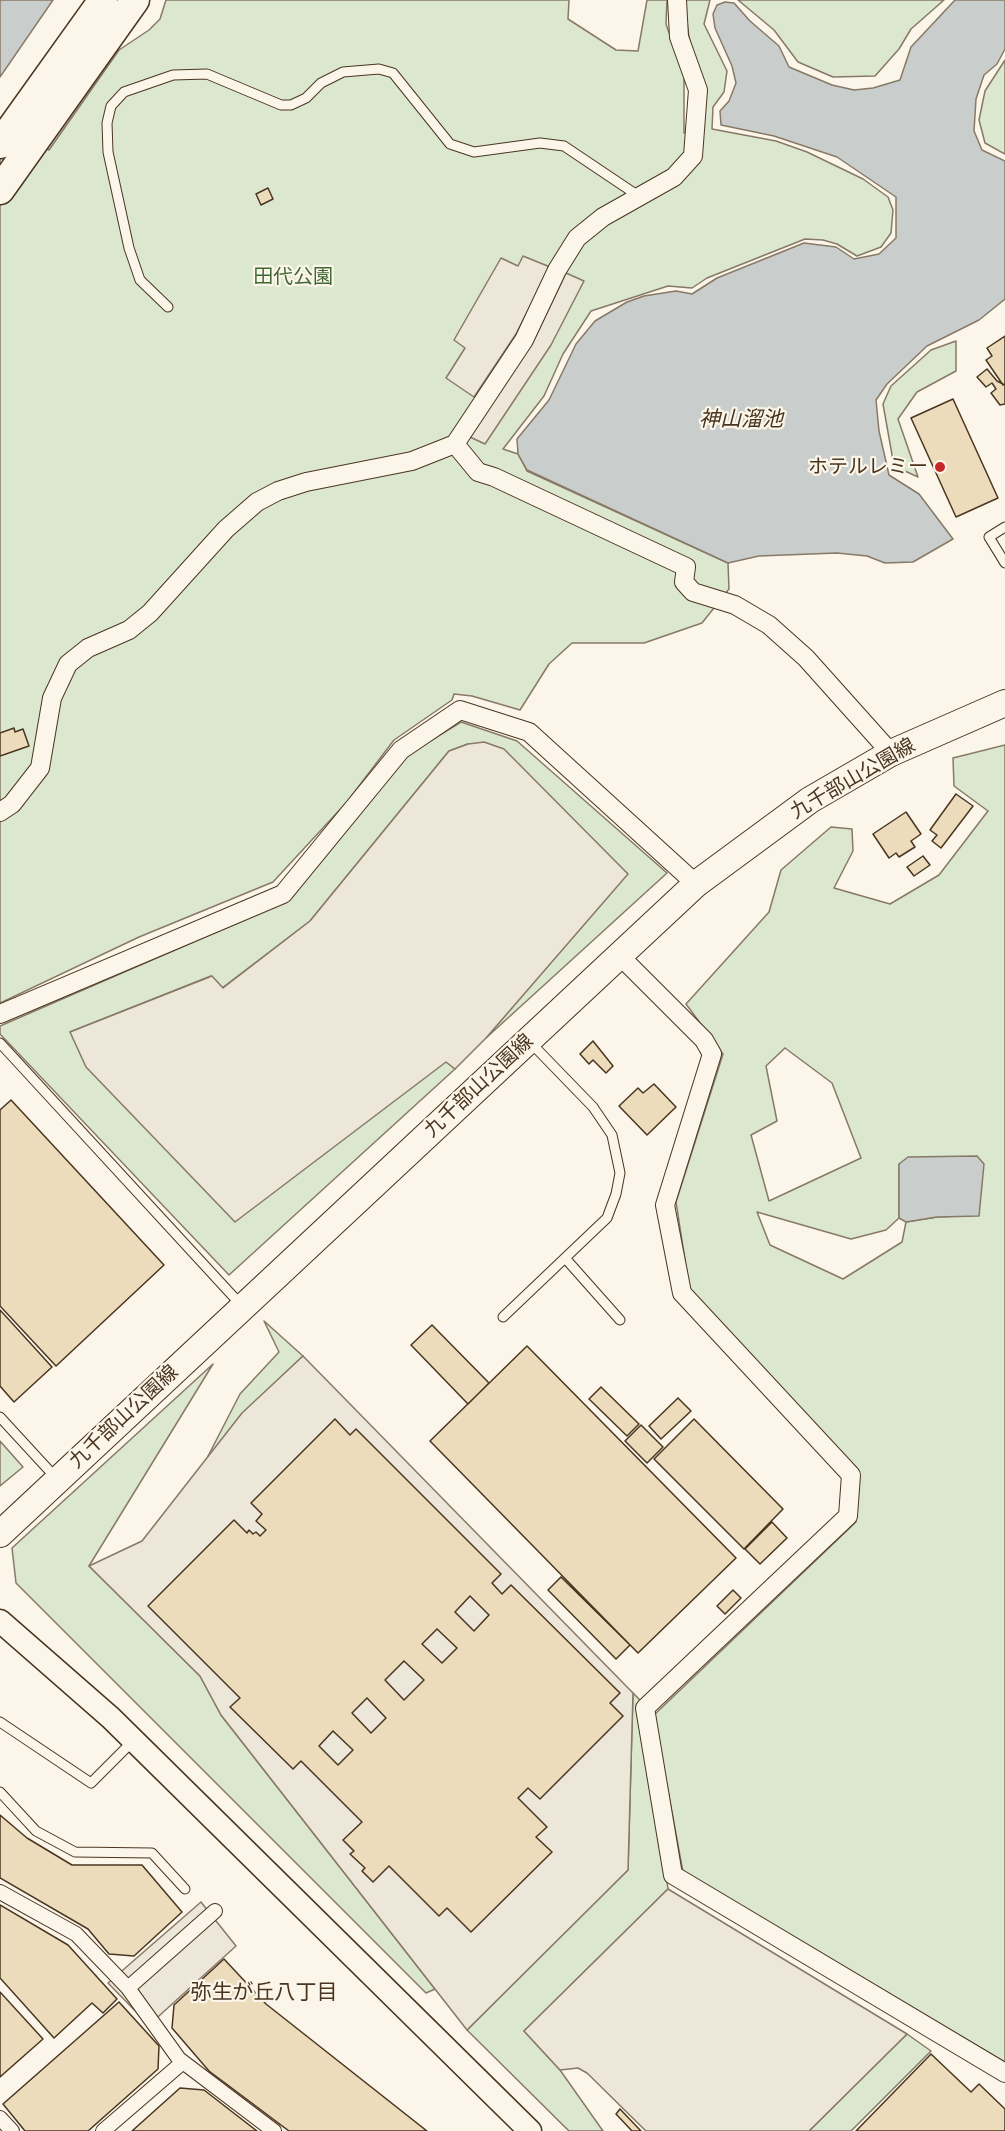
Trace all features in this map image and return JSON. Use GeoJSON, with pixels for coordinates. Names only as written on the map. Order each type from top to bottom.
{"type":"FeatureCollection","features":[{"type":"Feature","properties":{"kind":"main road"},"geometry":{"type":"LineString","coordinates":[[0,144],[103,0]]}},
{"type":"Feature","properties":{"kind":"main road"},"geometry":{"type":"LineString","coordinates":[[0,190],[135,0]]}},
{"type":"Feature","properties":{"kind":"main road","name":"九千部山公園線"},"geometry":{"type":"LineString","coordinates":[[0,1534],[696,884],[810,800],[891,753],[1005,703]]}},
{"type":"Feature","properties":{"kind":"street"},"geometry":{"type":"LineString","coordinates":[[0,812],[12,804],[40,768],[52,698],[68,664],[88,648],[129,630],[150,614],[226,529],[257,502],[278,491],[306,482],[412,461],[455,444],[524,340],[557,270],[578,238],[603,217],[674,177],[693,156],[698,90],[679,37],[677,0]]}},
{"type":"Feature","properties":{"kind":"street"},"geometry":{"type":"LineString","coordinates":[[455,444],[478,472],[494,477],[686,567],[684,582],[693,592],[735,605],[769,625],[806,658],[891,753]]}},
{"type":"Feature","properties":{"kind":"street"},"geometry":{"type":"LineString","coordinates":[[0,1014],[283,894],[401,750],[460,710],[528,732],[696,884]]}},
{"type":"Feature","properties":{"kind":"street"},"geometry":{"type":"LineString","coordinates":[[620,955],[704,1040],[712,1054],[665,1205],[682,1293],[851,1475],[848,1516],[645,1708],[673,1875],[1005,2073]]}},
{"type":"Feature","properties":{"kind":"street"},"geometry":{"type":"LineString","coordinates":[[0,1621],[44,1657],[133,1740],[530,2131]]}},
{"type":"Feature","properties":{"kind":"street"},"geometry":{"type":"LineString","coordinates":[[0,1892],[76,1934],[128,1988],[183,2062],[274,2131]]}},
{"type":"Feature","properties":{"kind":"street"},"geometry":{"type":"LineString","coordinates":[[128,1988],[215,1911]]}},
{"type":"Feature","properties":{"kind":"street"},"geometry":{"type":"LineString","coordinates":[[103,2131],[183,2062]]}},
{"type":"Feature","properties":{"kind":"street"},"geometry":{"type":"LineString","coordinates":[[0,2118],[12,2131]]}},
{"type":"Feature","properties":{"kind":"lane"},"geometry":{"type":"LineString","coordinates":[[168,307],[140,280],[133,259],[108,152],[107,123],[111,106],[124,92],[173,75],[207,74],[281,105],[291,105],[306,98],[321,83],[342,72],[379,69],[393,73],[450,144],[474,152],[540,143],[564,146],[640,197]]}},
{"type":"Feature","properties":{"kind":"lane"},"geometry":{"type":"LineString","coordinates":[[1005,527],[989,537],[1005,563]]}},
{"type":"Feature","properties":{"kind":"lane"},"geometry":{"type":"LineString","coordinates":[[503,1317],[607,1218],[616,1194],[620,1173],[612,1136],[593,1107],[528,1041]]}},
{"type":"Feature","properties":{"kind":"lane"},"geometry":{"type":"LineString","coordinates":[[0,1043],[243,1306]]}},
{"type":"Feature","properties":{"kind":"lane"},"geometry":{"type":"LineString","coordinates":[[565,1258],[620,1320]]}},
{"type":"Feature","properties":{"kind":"lane"},"geometry":{"type":"LineString","coordinates":[[0,1417],[57,1479]]}},
{"type":"Feature","properties":{"kind":"lane"},"geometry":{"type":"LineString","coordinates":[[0,1722],[91,1783],[133,1740]]}},
{"type":"Feature","properties":{"kind":"lane"},"geometry":{"type":"LineString","coordinates":[[0,1792],[36,1831],[75,1852],[152,1853],[185,1889]]}},
{"type":"Feature","properties":{"kind":"green space","name":"田代公園"},"geometry":{"type":"Polygon","coordinates":[[[166,0],[569,0],[568,19],[616,50],[638,51],[647,0],[667,0],[666,24],[684,76],[684,133],[702,131],[703,89],[689,37],[684,0],[710,0],[704,24],[727,71],[724,92],[713,107],[712,129],[776,141],[807,152],[863,179],[888,197],[893,210],[891,233],[881,247],[857,256],[837,244],[805,239],[707,278],[692,288],[668,286],[591,311],[563,354],[544,396],[503,449],[518,454],[527,471],[728,563],[729,589],[702,623],[644,643],[572,643],[549,664],[520,710],[472,696],[454,694],[452,700],[394,740],[346,803],[273,882],[139,937],[0,1003],[0,118],[49,150],[119,50],[149,30],[160,19],[166,0]]]}},
{"type":"Feature","properties":{"kind":"green space"},"geometry":{"type":"Polygon","coordinates":[[[738,0],[944,0],[911,29],[899,49],[875,76],[833,77],[798,62],[774,30],[738,0]]]}},
{"type":"Feature","properties":{"kind":"green space"},"geometry":{"type":"Polygon","coordinates":[[[1005,60],[1005,154],[985,143],[979,120],[985,91],[1005,60]]]}},
{"type":"Feature","properties":{"kind":"green space"},"geometry":{"type":"Polygon","coordinates":[[[956,341],[956,371],[917,392],[898,419],[918,477],[894,466],[883,404],[891,386],[931,350],[956,341]]]}},
{"type":"Feature","properties":{"kind":"green space"},"geometry":{"type":"Polygon","coordinates":[[[461,722],[517,741],[667,873],[486,1038],[627,873],[468,744],[449,751],[310,921],[222,988],[211,976],[70,1032],[446,1061],[455,1069],[229,1275],[0,1034],[0,1026],[290,900],[409,754],[461,722]]]}},
{"type":"Feature","properties":{"kind":"green space"},"geometry":{"type":"Polygon","coordinates":[[[1005,745],[1005,2062],[683,1872],[654,1715],[856,1522],[859,1474],[690,1292],[676,1202],[723,1054],[686,1004],[769,912],[781,870],[831,827],[852,829],[853,851],[834,888],[890,904],[939,875],[988,811],[954,786],[953,758],[1005,745]],[[785,1048],[766,1066],[777,1121],[751,1135],[769,1201],[861,1158],[832,1083],[785,1048]],[[899,1164],[899,1218],[886,1230],[851,1239],[757,1212],[770,1245],[843,1279],[902,1242],[906,1222],[937,1217],[979,1215],[899,1164]]]}},
{"type":"Feature","properties":{"kind":"green space"},"geometry":{"type":"Polygon","coordinates":[[[264,1321],[303,1356],[243,1413],[205,1462],[240,1394],[279,1352],[264,1321]]]}},
{"type":"Feature","properties":{"kind":"green space"},"geometry":{"type":"Polygon","coordinates":[[[213,1364],[89,1566],[200,1676],[221,1715],[435,1989],[426,1993],[16,1583],[12,1548],[213,1364]]]}},
{"type":"Feature","properties":{"kind":"green space"},"geometry":{"type":"Polygon","coordinates":[[[0,1441],[23,1467],[0,1486],[0,1441]]]}},
{"type":"Feature","properties":{"kind":"green space"},"geometry":{"type":"Polygon","coordinates":[[[633,1693],[640,1700],[668,1889],[524,2031],[560,2070],[603,2131],[569,2131],[467,2030],[628,1870],[633,1693]]]}},
{"type":"Feature","properties":{"kind":"green space"},"geometry":{"type":"Polygon","coordinates":[[[907,2034],[931,2051],[851,2131],[809,2131],[907,2034]]]}},
{"type":"Feature","properties":{"kind":"shaded area"},"geometry":{"type":"Polygon","coordinates":[[[523,256],[550,267],[516,334],[474,397],[446,378],[465,348],[454,340],[501,258],[518,266],[523,256]]]}},
{"type":"Feature","properties":{"kind":"shaded area"},"geometry":{"type":"Polygon","coordinates":[[[566,273],[584,281],[551,345],[485,444],[470,437],[533,342],[566,273]]]}},
{"type":"Feature","properties":{"kind":"shaded area"},"geometry":{"type":"Polygon","coordinates":[[[484,742],[504,749],[628,874],[486,1038],[455,1069],[446,1062],[235,1222],[86,1067],[70,1032],[212,976],[223,988],[310,921],[449,751],[468,744],[484,742]]]}},
{"type":"Feature","properties":{"kind":"shaded area"},"geometry":{"type":"Polygon","coordinates":[[[303,1356],[633,1693],[628,1870],[467,2030],[221,1715],[200,1676],[89,1566],[142,1541],[242,1413],[303,1356]]]}},
{"type":"Feature","properties":{"kind":"shaded area"},"geometry":{"type":"Polygon","coordinates":[[[668,1889],[907,2034],[809,2131],[646,2131],[587,2073],[578,2068],[560,2070],[524,2031],[668,1889]]]}},
{"type":"Feature","properties":{"kind":"shaded area"},"geometry":{"type":"Polygon","coordinates":[[[201,1902],[236,1946],[149,2025],[108,1983],[201,1902]]]}},
{"type":"Feature","properties":{"kind":"water"},"geometry":{"type":"Polygon","coordinates":[[[0,0],[53,0],[0,77],[0,0]]]}},
{"type":"Feature","properties":{"kind":"water","name":"神山溜池"},"geometry":{"type":"Polygon","coordinates":[[[955,0],[1005,0],[1005,49],[997,64],[984,75],[976,99],[974,131],[982,150],[1005,161],[1005,299],[979,320],[927,346],[887,384],[876,400],[879,431],[889,475],[919,494],[953,539],[913,562],[885,563],[867,556],[837,553],[759,556],[728,563],[527,470],[518,454],[517,439],[549,400],[576,344],[595,321],[627,302],[644,296],[676,291],[692,294],[717,278],[804,243],[836,247],[854,259],[879,254],[896,238],[896,197],[837,157],[774,136],[721,125],[720,111],[729,101],[736,83],[732,66],[715,28],[713,14],[717,5],[725,2],[734,3],[750,21],[779,46],[789,67],[832,85],[854,90],[873,88],[900,80],[911,47],[955,0]]]}},
{"type":"Feature","properties":{"kind":"water"},"geometry":{"type":"Polygon","coordinates":[[[977,1156],[984,1164],[979,1216],[937,1217],[906,1222],[899,1218],[899,1164],[908,1157],[977,1156]]]}},
{"type":"Feature","properties":{"kind":"building"},"geometry":{"type":"Polygon","coordinates":[[[268,188],[273,199],[261,205],[256,194],[268,188]]]}},
{"type":"Feature","properties":{"kind":"building"},"geometry":{"type":"Polygon","coordinates":[[[1005,336],[1005,384],[1003,385],[986,360],[992,356],[987,348],[1005,336]]]}},
{"type":"Feature","properties":{"kind":"building"},"geometry":{"type":"Polygon","coordinates":[[[987,369],[997,381],[1005,385],[1005,404],[1000,405],[991,393],[996,389],[992,383],[986,387],[977,377],[987,369]]]}},
{"type":"Feature","properties":{"kind":"building"},"geometry":{"type":"Polygon","coordinates":[[[953,399],[998,498],[956,517],[911,418],[953,399]]]}},
{"type":"Feature","properties":{"kind":"building"},"geometry":{"type":"Polygon","coordinates":[[[14,728],[15,732],[23,729],[29,746],[0,756],[0,733],[14,728]]]}},
{"type":"Feature","properties":{"kind":"building"},"geometry":{"type":"Polygon","coordinates":[[[956,794],[973,806],[941,848],[932,841],[937,835],[930,830],[956,794]]]}},
{"type":"Feature","properties":{"kind":"building"},"geometry":{"type":"Polygon","coordinates":[[[906,812],[921,834],[911,841],[915,847],[899,857],[896,853],[889,858],[873,834],[906,812]]]}},
{"type":"Feature","properties":{"kind":"building"},"geometry":{"type":"Polygon","coordinates":[[[923,856],[930,865],[914,876],[907,867],[923,856]]]}},
{"type":"Feature","properties":{"kind":"building"},"geometry":{"type":"Polygon","coordinates":[[[593,1041],[613,1066],[606,1073],[593,1060],[589,1064],[580,1054],[593,1041]]]}},
{"type":"Feature","properties":{"kind":"building"},"geometry":{"type":"Polygon","coordinates":[[[654,1084],[676,1107],[647,1135],[619,1106],[638,1088],[643,1093],[654,1084]]]}},
{"type":"Feature","properties":{"kind":"building"},"geometry":{"type":"Polygon","coordinates":[[[11,1100],[164,1265],[56,1366],[0,1306],[0,1110],[11,1100]]]}},
{"type":"Feature","properties":{"kind":"building"},"geometry":{"type":"Polygon","coordinates":[[[0,1310],[52,1367],[14,1402],[0,1386],[0,1310]]]}},
{"type":"Feature","properties":{"kind":"building"},"geometry":{"type":"Polygon","coordinates":[[[432,1325],[489,1383],[468,1404],[411,1345],[432,1325]]]}},
{"type":"Feature","properties":{"kind":"building"},"geometry":{"type":"Polygon","coordinates":[[[527,1346],[736,1558],[638,1653],[430,1441],[527,1346]]]}},
{"type":"Feature","properties":{"kind":"building"},"geometry":{"type":"Polygon","coordinates":[[[601,1387],[639,1424],[627,1436],[589,1399],[601,1387]]]}},
{"type":"Feature","properties":{"kind":"building"},"geometry":{"type":"Polygon","coordinates":[[[678,1398],[691,1411],[661,1439],[649,1426],[678,1398]]]}},
{"type":"Feature","properties":{"kind":"building"},"geometry":{"type":"Polygon","coordinates":[[[335,1419],[350,1435],[356,1429],[501,1574],[492,1583],[502,1594],[511,1585],[620,1693],[610,1703],[623,1716],[540,1799],[528,1788],[518,1798],[547,1827],[536,1837],[552,1852],[471,1932],[447,1908],[439,1916],[389,1866],[373,1882],[362,1871],[365,1868],[350,1854],[354,1851],[343,1840],[362,1822],[301,1761],[293,1769],[230,1707],[240,1698],[148,1606],[234,1520],[247,1533],[249,1530],[260,1536],[266,1530],[256,1521],[262,1514],[251,1503],[335,1419]],[[470,1596],[455,1612],[474,1631],[489,1615],[470,1596]],[[437,1629],[422,1644],[442,1663],[457,1648],[437,1629]],[[404,1661],[385,1680],[404,1700],[424,1680],[404,1661]],[[367,1698],[352,1713],[371,1733],[386,1718],[367,1698]],[[333,1731],[319,1746],[338,1765],[353,1750],[333,1731]]]}},
{"type":"Feature","properties":{"kind":"building"},"geometry":{"type":"Polygon","coordinates":[[[694,1419],[783,1509],[744,1549],[654,1459],[694,1419]]]}},
{"type":"Feature","properties":{"kind":"building"},"geometry":{"type":"Polygon","coordinates":[[[641,1425],[663,1447],[647,1463],[625,1441],[641,1425]]]}},
{"type":"Feature","properties":{"kind":"building"},"geometry":{"type":"Polygon","coordinates":[[[772,1522],[787,1538],[760,1564],[745,1549],[772,1522]]]}},
{"type":"Feature","properties":{"kind":"building"},"geometry":{"type":"Polygon","coordinates":[[[561,1577],[630,1645],[616,1659],[548,1590],[561,1577]]]}},
{"type":"Feature","properties":{"kind":"building"},"geometry":{"type":"Polygon","coordinates":[[[733,1590],[741,1598],[725,1614],[717,1606],[733,1590]]]}},
{"type":"Feature","properties":{"kind":"building"},"geometry":{"type":"Polygon","coordinates":[[[0,1815],[27,1838],[72,1865],[142,1865],[182,1912],[134,1956],[109,1954],[88,1929],[0,1878],[0,1815]]]}},
{"type":"Feature","properties":{"kind":"building"},"geometry":{"type":"Polygon","coordinates":[[[0,1905],[68,1945],[117,1999],[103,2013],[92,2003],[54,2038],[0,1978],[0,1905]]]}},
{"type":"Feature","properties":{"kind":"building"},"geometry":{"type":"Polygon","coordinates":[[[224,1959],[266,2004],[427,2131],[289,2131],[209,2071],[172,2028],[174,2005],[224,1959]]]}},
{"type":"Feature","properties":{"kind":"building"},"geometry":{"type":"Polygon","coordinates":[[[0,1992],[43,2039],[0,2077],[0,1992]]]}},
{"type":"Feature","properties":{"kind":"building"},"geometry":{"type":"Polygon","coordinates":[[[119,2002],[159,2046],[158,2069],[88,2131],[25,2131],[3,2104],[119,2002]]]}},
{"type":"Feature","properties":{"kind":"building"},"geometry":{"type":"Polygon","coordinates":[[[931,2054],[971,2092],[979,2084],[1005,2109],[1005,2131],[856,2131],[931,2054]]]}},
{"type":"Feature","properties":{"kind":"building"},"geometry":{"type":"Polygon","coordinates":[[[180,2088],[204,2090],[257,2131],[132,2131],[180,2088]]]}},
{"type":"Feature","properties":{"kind":"building"},"geometry":{"type":"Polygon","coordinates":[[[620,2109],[641,2131],[632,2131],[616,2114],[620,2109]]]}},
{"type":"Feature","properties":{"kind":"place","name":"ホテルレミー"},"geometry":{"type":"Point","coordinates":[940,467]}},
{"type":"Feature","properties":{"kind":"district","name":"弥生が丘八丁目"},"geometry":{"type":"Point","coordinates":[264,1993]}}]}
